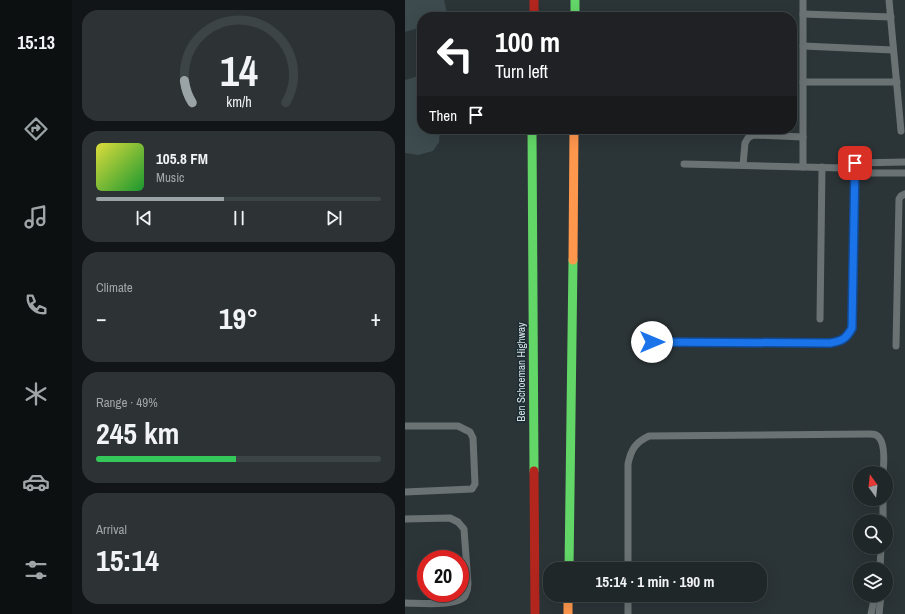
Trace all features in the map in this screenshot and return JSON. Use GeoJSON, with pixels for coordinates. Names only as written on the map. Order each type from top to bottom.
{"type":"FeatureCollection","features":[{"type":"Feature","properties":{"kind":"highway"},"geometry":{"type":"LineString","coordinates":[[534,0],[534,12]]}},
{"type":"Feature","properties":{"kind":"highway"},"geometry":{"type":"LineString","coordinates":[[575,0],[575,12]]}},
{"type":"Feature","properties":{"kind":"highway","name":"Ben Schoeman Highway"},"geometry":{"type":"LineString","coordinates":[[532,134],[535,614]]}},
{"type":"Feature","properties":{"kind":"highway"},"geometry":{"type":"LineString","coordinates":[[569,562],[574,134]]}},
{"type":"Feature","properties":{"kind":"highway"},"geometry":{"type":"LineString","coordinates":[[568,602],[568,614]]}},
{"type":"Feature","properties":{"kind":"lane"},"geometry":{"type":"LineString","coordinates":[[803,0],[803,167]]}},
{"type":"Feature","properties":{"kind":"lane"},"geometry":{"type":"LineString","coordinates":[[889,0],[901,131]]}},
{"type":"Feature","properties":{"kind":"lane"},"geometry":{"type":"LineString","coordinates":[[803,14],[891,17]]}},
{"type":"Feature","properties":{"kind":"lane"},"geometry":{"type":"LineString","coordinates":[[803,46],[893,50]]}},
{"type":"Feature","properties":{"kind":"lane"},"geometry":{"type":"LineString","coordinates":[[803,82],[897,82]]}},
{"type":"Feature","properties":{"kind":"lane"},"geometry":{"type":"LineString","coordinates":[[743,166],[745,143],[748,138],[753,135],[803,137]]}},
{"type":"Feature","properties":{"kind":"lane"},"geometry":{"type":"LineString","coordinates":[[684,164],[843,168],[855,163],[905,162]]}},
{"type":"Feature","properties":{"kind":"lane"},"geometry":{"type":"LineString","coordinates":[[652,342],[830,343],[840,341],[848,336],[852,328],[855,163]]}},
{"type":"Feature","properties":{"kind":"lane"},"geometry":{"type":"LineString","coordinates":[[820,319],[822,168]]}},
{"type":"Feature","properties":{"kind":"lane"},"geometry":{"type":"LineString","coordinates":[[843,168],[855,173],[905,173]]}},
{"type":"Feature","properties":{"kind":"lane"},"geometry":{"type":"LineString","coordinates":[[896,346],[899,199],[905,194]]}},
{"type":"Feature","properties":{"kind":"lane"},"geometry":{"type":"LineString","coordinates":[[405,426],[458,426],[470,432],[473,438],[475,484],[472,489],[405,492]]}},
{"type":"Feature","properties":{"kind":"lane"},"geometry":{"type":"LineString","coordinates":[[628,562],[628,464],[630,454],[635,446],[649,436],[869,434],[876,435],[880,439],[883,446],[883,466]]}},
{"type":"Feature","properties":{"kind":"lane"},"geometry":{"type":"LineString","coordinates":[[405,519],[450,518],[458,522],[464,529],[468,584],[465,596],[457,601],[445,603],[405,603]]}},
{"type":"Feature","properties":{"kind":"lane"},"geometry":{"type":"LineString","coordinates":[[628,602],[628,614]]}},
{"type":"Feature","properties":{"kind":"lane"},"geometry":{"type":"LineString","coordinates":[[871,614],[874,602]]}},
{"type":"Feature","properties":{"kind":"lane"},"geometry":{"type":"LineString","coordinates":[[879,614],[880,602]]}},
{"type":"Feature","properties":{"kind":"building"},"geometry":{"type":"Polygon","coordinates":[[[405,0],[444,0],[447,12],[417,12],[417,28],[405,32],[405,0]]]}},
{"type":"Feature","properties":{"kind":"building"},"geometry":{"type":"Polygon","coordinates":[[[417,76],[417,134],[440,134],[439,142],[433,151],[418,155],[405,153],[405,80],[417,76]]]}},
{"type":"Feature","properties":{"kind":"traffic: fast"},"geometry":{"type":"LineString","coordinates":[[575,0],[575,12]]}},
{"type":"Feature","properties":{"kind":"traffic: fast"},"geometry":{"type":"LineString","coordinates":[[532,134],[534,471]]}},
{"type":"Feature","properties":{"kind":"traffic: fast"},"geometry":{"type":"LineString","coordinates":[[569,562],[573,260]]}},
{"type":"Feature","properties":{"kind":"traffic: slow"},"geometry":{"type":"LineString","coordinates":[[573,260],[574,134]]}},
{"type":"Feature","properties":{"kind":"traffic: slow"},"geometry":{"type":"LineString","coordinates":[[568,602],[568,614]]}},
{"type":"Feature","properties":{"kind":"traffic: jam"},"geometry":{"type":"LineString","coordinates":[[534,0],[534,12]]}},
{"type":"Feature","properties":{"kind":"traffic: jam"},"geometry":{"type":"LineString","coordinates":[[534,471],[535,614]]}},
{"type":"Feature","properties":{"kind":"route"},"geometry":{"type":"LineString","coordinates":[[652,342],[830,343],[840,341],[848,336],[852,328],[855,163]]}}]}
